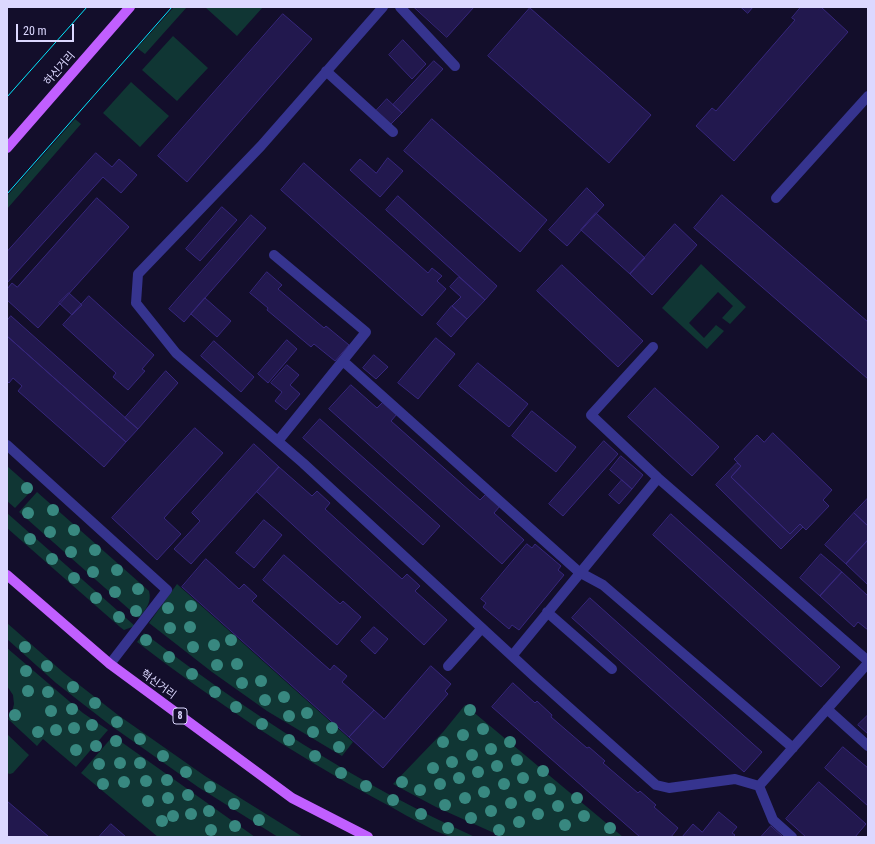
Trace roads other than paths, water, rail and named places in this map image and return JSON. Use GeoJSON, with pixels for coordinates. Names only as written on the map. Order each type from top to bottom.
{"type":"FeatureCollection","features":[{"type":"Feature","properties":{"kind":"main road","name":"하신거리"},"geometry":{"type":"LineString","coordinates":[[7,148],[130,7]]}},
{"type":"Feature","properties":{"kind":"main road","name":"혁신거리"},"geometry":{"type":"LineString","coordinates":[[7,575],[110,664],[292,798],[368,837]]}},
{"type":"Feature","properties":{"kind":"street"},"geometry":{"type":"LineString","coordinates":[[383,7],[260,146],[138,274],[136,303],[176,353],[278,441],[512,656],[656,785],[669,788],[735,779],[759,786]]}},
{"type":"Feature","properties":{"kind":"street"},"geometry":{"type":"LineString","coordinates":[[400,7],[455,66]]}},
{"type":"Feature","properties":{"kind":"street"},"geometry":{"type":"LineString","coordinates":[[326,71],[393,132]]}},
{"type":"Feature","properties":{"kind":"street"},"geometry":{"type":"LineString","coordinates":[[776,198],[868,96]]}},
{"type":"Feature","properties":{"kind":"street"},"geometry":{"type":"LineString","coordinates":[[274,255],[366,332],[278,441]]}},
{"type":"Feature","properties":{"kind":"street"},"geometry":{"type":"LineString","coordinates":[[653,347],[591,415],[658,478],[868,662],[759,786]]}},
{"type":"Feature","properties":{"kind":"street"},"geometry":{"type":"LineString","coordinates":[[343,360],[579,572],[603,585],[793,748]]}},
{"type":"Feature","properties":{"kind":"street"},"geometry":{"type":"LineString","coordinates":[[7,445],[167,590],[110,664]]}},
{"type":"Feature","properties":{"kind":"street"},"geometry":{"type":"LineString","coordinates":[[512,656],[579,572],[658,478]]}},
{"type":"Feature","properties":{"kind":"street"},"geometry":{"type":"LineString","coordinates":[[547,612],[612,669]]}},
{"type":"Feature","properties":{"kind":"street"},"geometry":{"type":"LineString","coordinates":[[448,666],[482,628]]}},
{"type":"Feature","properties":{"kind":"street"},"geometry":{"type":"LineString","coordinates":[[827,709],[868,746]]}},
{"type":"Feature","properties":{"kind":"street"},"geometry":{"type":"LineString","coordinates":[[759,786],[773,820],[792,837]]}},
{"type":"Feature","properties":{"kind":"tram line"},"geometry":{"type":"LineString","coordinates":[[7,97],[87,7]]}},
{"type":"Feature","properties":{"kind":"tram line"},"geometry":{"type":"LineString","coordinates":[[7,194],[172,7]]}}]}
